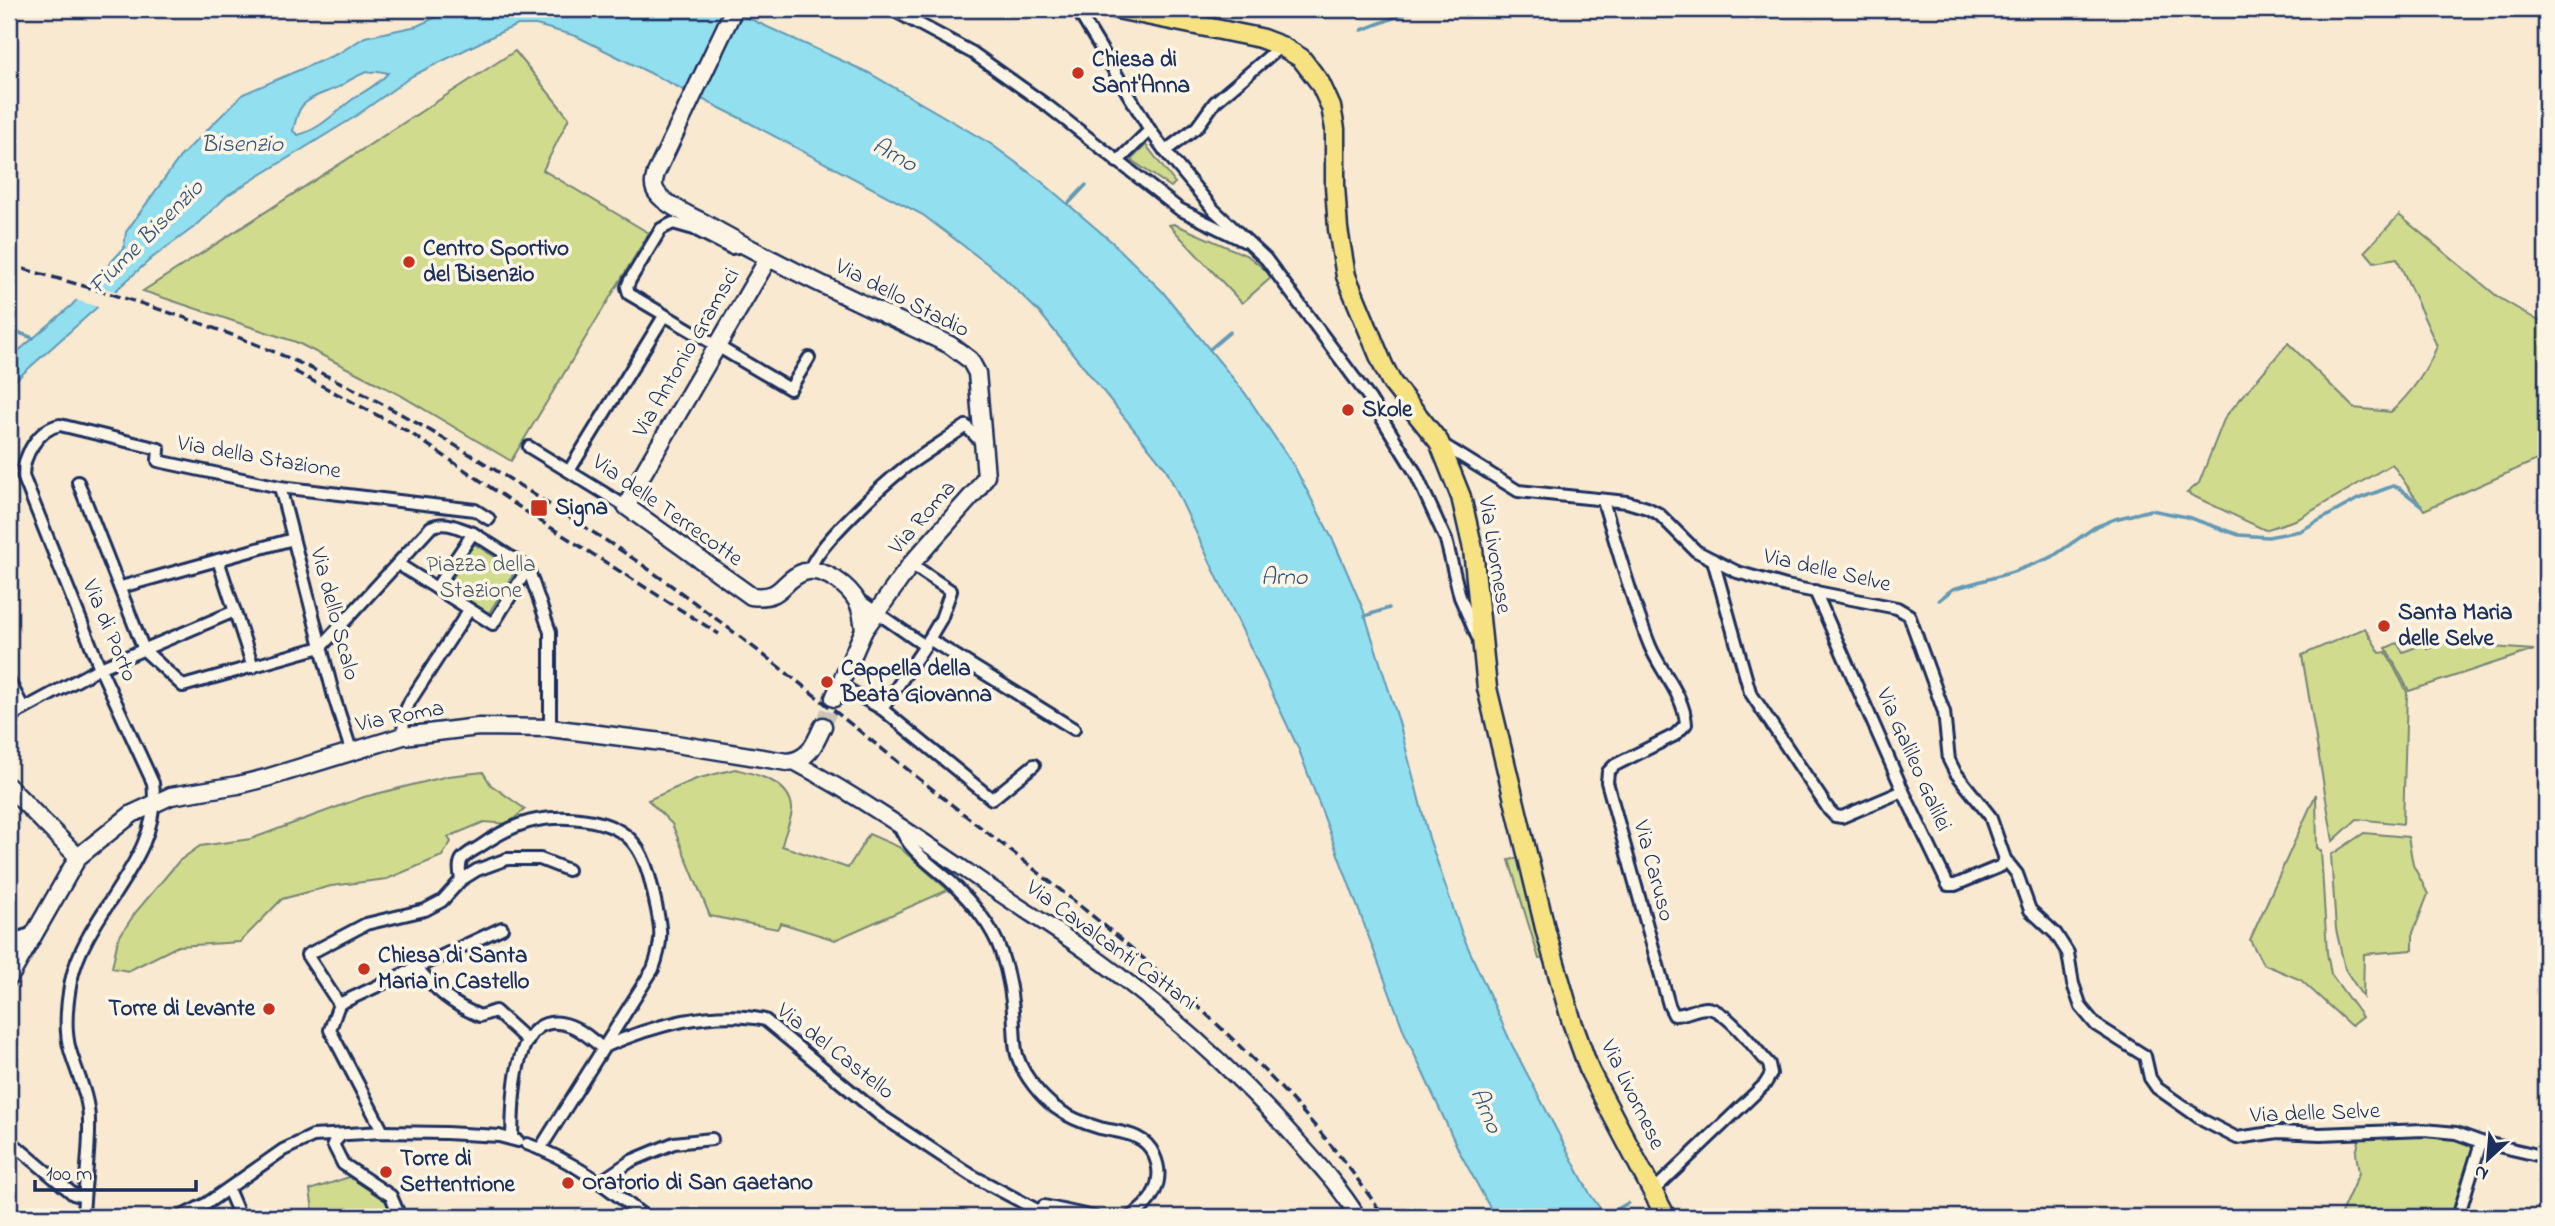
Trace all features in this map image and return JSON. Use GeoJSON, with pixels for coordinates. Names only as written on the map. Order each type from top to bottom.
{"type":"FeatureCollection","features":[{"type":"Feature","properties":{"kind":"main road","name":"Via dello Stadio"},"geometry":{"type":"LineString","coordinates":[[734,9],[656,173],[653,184],[656,192],[662,199],[768,259],[964,354],[976,373],[986,476]]}},
{"type":"Feature","properties":{"kind":"main road","name":"Via Livornese"},"geometry":{"type":"LineString","coordinates":[[1117,9],[1259,38],[1281,47],[1301,58],[1312,71],[1331,107],[1335,129],[1338,229],[1346,276],[1392,383],[1439,442],[1461,497],[1473,549],[1488,688],[1546,932],[1571,1019],[1590,1072],[1666,1217]]}},
{"type":"Feature","properties":{"kind":"main road","name":"Via Antonio Gramsci"},"geometry":{"type":"LineString","coordinates":[[627,507],[635,487],[768,259]]}},
{"type":"Feature","properties":{"kind":"main road","name":"Via Roma"},"geometry":{"type":"LineString","coordinates":[[837,691],[864,630],[911,564],[978,490],[986,476]]}},
{"type":"Feature","properties":{"kind":"main road","name":"Via delle Terrecotte"},"geometry":{"type":"LineString","coordinates":[[627,507],[742,592],[762,597],[773,596],[803,572],[810,572]]}},
{"type":"Feature","properties":{"kind":"main road"},"geometry":{"type":"LineString","coordinates":[[810,572],[827,575],[854,596],[860,605],[864,630]]}},
{"type":"Feature","properties":{"kind":"main road"},"geometry":{"type":"LineString","coordinates":[[794,762],[810,751],[823,726]]}},
{"type":"Feature","properties":{"kind":"main road","name":"Via Roma"},"geometry":{"type":"LineString","coordinates":[[9,978],[78,857],[132,814],[171,796],[266,778],[402,736],[478,727],[550,728],[794,762]]}},
{"type":"Feature","properties":{"kind":"main road"},"geometry":{"type":"LineString","coordinates":[[9,787],[78,857]]}},
{"type":"Feature","properties":{"kind":"street"},"geometry":{"type":"LineString","coordinates":[[891,9],[973,53],[1049,107],[1179,209],[1253,246]]}},
{"type":"Feature","properties":{"kind":"street"},"geometry":{"type":"LineString","coordinates":[[1077,9],[1165,151],[1214,210],[1253,246],[1288,286],[1354,375],[1415,472],[1446,540],[1460,597],[1482,649]]}},
{"type":"Feature","properties":{"kind":"street"},"geometry":{"type":"LineString","coordinates":[[1165,151],[1197,127],[1215,102],[1281,47]]}},
{"type":"Feature","properties":{"kind":"street"},"geometry":{"type":"LineString","coordinates":[[1117,162],[1150,130]]}},
{"type":"Feature","properties":{"kind":"street","name":"Via dello Stadio"},"geometry":{"type":"LineString","coordinates":[[664,316],[629,294],[627,287],[661,229],[673,223],[694,229],[731,248],[744,246]]}},
{"type":"Feature","properties":{"kind":"street"},"geometry":{"type":"LineString","coordinates":[[569,471],[664,316],[790,389],[809,358]]}},
{"type":"Feature","properties":{"kind":"street","name":"Via della Stazione"},"geometry":{"type":"LineString","coordinates":[[23,476],[23,466],[29,450],[50,427],[60,425],[159,449],[158,461],[281,487],[475,510],[489,519]]}},
{"type":"Feature","properties":{"kind":"street"},"geometry":{"type":"LineString","coordinates":[[810,572],[812,561],[847,521],[905,467],[966,426],[982,443]]}},
{"type":"Feature","properties":{"kind":"street","name":"Via delle Selve"},"geometry":{"type":"LineString","coordinates":[[1439,442],[1518,491],[1627,502],[1659,514],[1686,543],[1713,561],[1758,579],[1897,608],[1909,615],[1944,712],[1949,760],[1955,772],[1990,816],[2005,859],[2017,874],[2030,910],[2056,934],[2068,953],[2073,984],[2081,1007],[2105,1032],[2140,1051],[2145,1056],[2150,1078],[2157,1088],[2204,1121],[2237,1138],[2277,1132],[2320,1134],[2424,1130],[2456,1133],[2481,1142],[2546,1157]]}},
{"type":"Feature","properties":{"kind":"street","name":"Via delle Terrecotte"},"geometry":{"type":"LineString","coordinates":[[529,447],[627,507]]}},
{"type":"Feature","properties":{"kind":"street","name":"Via di Porto"},"geometry":{"type":"LineString","coordinates":[[23,476],[100,668],[153,783],[156,801]]}},
{"type":"Feature","properties":{"kind":"street"},"geometry":{"type":"LineString","coordinates":[[78,482],[144,650],[183,685],[321,647],[431,527],[438,523],[472,533],[528,568],[550,632],[550,728]]}},
{"type":"Feature","properties":{"kind":"street","name":"Via dello Scalo"},"geometry":{"type":"LineString","coordinates":[[281,487],[321,647],[351,750]]}},
{"type":"Feature","properties":{"kind":"street","name":"Via Caruso"},"geometry":{"type":"LineString","coordinates":[[1603,501],[1648,640],[1685,709],[1686,724],[1675,735],[1615,765],[1608,772],[1607,782],[1669,1005],[1674,1015],[1710,1008],[1721,1014],[1769,1064],[1771,1074],[1765,1084],[1652,1192]]}},
{"type":"Feature","properties":{"kind":"street"},"geometry":{"type":"LineString","coordinates":[[436,589],[472,533]]}},
{"type":"Feature","properties":{"kind":"street"},"geometry":{"type":"LineString","coordinates":[[121,587],[293,540]]}},
{"type":"Feature","properties":{"kind":"street"},"geometry":{"type":"LineString","coordinates":[[218,561],[253,667]]}},
{"type":"Feature","properties":{"kind":"street"},"geometry":{"type":"LineString","coordinates":[[1713,561],[1749,692],[1829,810],[1835,816],[1842,817],[1903,791]]}},
{"type":"Feature","properties":{"kind":"street"},"geometry":{"type":"LineString","coordinates":[[398,564],[493,624],[528,568]]}},
{"type":"Feature","properties":{"kind":"street"},"geometry":{"type":"LineString","coordinates":[[882,709],[941,619],[951,592],[911,564]]}},
{"type":"Feature","properties":{"kind":"street","name":"Via Galileo Galilei"},"geometry":{"type":"LineString","coordinates":[[1815,591],[1903,791],[1948,885],[1955,885],[2001,866],[2005,859]]}},
{"type":"Feature","properties":{"kind":"street"},"geometry":{"type":"LineString","coordinates":[[854,596],[1074,729]]}},
{"type":"Feature","properties":{"kind":"street"},"geometry":{"type":"LineString","coordinates":[[402,736],[404,714],[410,701],[469,610]]}},
{"type":"Feature","properties":{"kind":"street"},"geometry":{"type":"LineString","coordinates":[[9,717],[100,668],[235,611]]}},
{"type":"Feature","properties":{"kind":"street"},"geometry":{"type":"LineString","coordinates":[[9,681],[24,709]]}},
{"type":"Feature","properties":{"kind":"street"},"geometry":{"type":"LineString","coordinates":[[837,691],[882,709],[992,799],[1034,765]]}},
{"type":"Feature","properties":{"kind":"street","name":"Via Cavalcanti Cattani"},"geometry":{"type":"LineString","coordinates":[[794,762],[840,787],[899,825],[1119,975],[1198,1039],[1250,1088],[1307,1151],[1358,1217]]}},
{"type":"Feature","properties":{"kind":"street"},"geometry":{"type":"LineString","coordinates":[[83,1217],[89,1120],[84,1086],[69,1048],[67,1017],[71,979],[99,916],[133,864],[152,825],[156,801]]}},
{"type":"Feature","properties":{"kind":"street"},"geometry":{"type":"LineString","coordinates":[[461,880],[459,866],[463,858],[489,840],[536,820],[567,818],[609,826],[628,837],[637,847],[653,889],[661,930],[661,947],[653,969],[540,1149]]}},
{"type":"Feature","properties":{"kind":"street"},"geometry":{"type":"LineString","coordinates":[[899,825],[909,844],[983,916],[1001,952],[1010,993],[1017,1057],[1043,1096],[1057,1109],[1074,1118],[1144,1140],[1154,1153],[1158,1167],[1156,1190],[1143,1209],[1130,1217]]}},
{"type":"Feature","properties":{"kind":"street"},"geometry":{"type":"LineString","coordinates":[[339,1004],[307,955],[366,924],[425,910],[442,901],[461,880],[477,870],[507,859],[540,859],[568,870]]}},
{"type":"Feature","properties":{"kind":"street"},"geometry":{"type":"LineString","coordinates":[[383,1132],[330,1030],[339,1004],[502,928]]}},
{"type":"Feature","properties":{"kind":"street","name":"Via Roma"},"geometry":{"type":"LineString","coordinates":[[9,949],[20,937],[34,933]]}},
{"type":"Feature","properties":{"kind":"street"},"geometry":{"type":"LineString","coordinates":[[417,968],[449,1001],[480,1016],[495,1012],[528,1041]]}},
{"type":"Feature","properties":{"kind":"street","name":"Via del Castello"},"geometry":{"type":"LineString","coordinates":[[603,1048],[637,1032],[709,1017],[748,1016],[765,1020],[880,1115],[971,1175],[1039,1214],[1044,1206],[1094,1217]]}},
{"type":"Feature","properties":{"kind":"street"},"geometry":{"type":"LineString","coordinates":[[519,1142],[517,1072],[528,1041],[541,1025],[546,1022],[572,1026],[603,1048]]}},
{"type":"Feature","properties":{"kind":"street"},"geometry":{"type":"LineString","coordinates":[[180,1217],[228,1189],[293,1145],[313,1136],[383,1132],[486,1135],[519,1142],[540,1149],[600,1182],[645,1217]]}},
{"type":"Feature","properties":{"kind":"street"},"geometry":{"type":"LineString","coordinates":[[340,1136],[333,1144],[343,1164],[391,1196],[400,1217]]}},
{"type":"Feature","properties":{"kind":"street"},"geometry":{"type":"LineString","coordinates":[[600,1182],[631,1161],[674,1143],[712,1139]]}},
{"type":"Feature","properties":{"kind":"street"},"geometry":{"type":"LineString","coordinates":[[10,1141],[73,1194],[83,1197]]}},
{"type":"Feature","properties":{"kind":"street"},"geometry":{"type":"LineString","coordinates":[[2458,1217],[2481,1142]]}},
{"type":"Feature","properties":{"kind":"street"},"geometry":{"type":"LineString","coordinates":[[228,1189],[240,1217]]}},
{"type":"Feature","properties":{"kind":"green space","name":"Centro Sportivo del Bisenzio"},"geometry":{"type":"Polygon","coordinates":[[[515,51],[569,118],[543,170],[649,233],[511,461],[400,395],[296,342],[143,291],[515,51]]]}},
{"type":"Feature","properties":{"kind":"green space"},"geometry":{"type":"Polygon","coordinates":[[[1146,145],[1175,183],[1171,187],[1131,160],[1146,145]]]}},
{"type":"Feature","properties":{"kind":"green space"},"geometry":{"type":"Polygon","coordinates":[[[2399,215],[2498,297],[2537,320],[2546,319],[2546,456],[2424,510],[2392,464],[2298,519],[2265,530],[2187,493],[2199,483],[2225,417],[2288,343],[2354,408],[2391,412],[2412,390],[2437,346],[2397,258],[2374,262],[2365,251],[2399,215]]]}},
{"type":"Feature","properties":{"kind":"green space"},"geometry":{"type":"Polygon","coordinates":[[[1174,224],[1248,256],[1273,276],[1242,303],[1169,225],[1174,224]]]}},
{"type":"Feature","properties":{"kind":"green space","name":"Piazza della Stazione"},"geometry":{"type":"Polygon","coordinates":[[[474,544],[516,570],[489,613],[447,587],[474,544]]]}},
{"type":"Feature","properties":{"kind":"green space"},"geometry":{"type":"Polygon","coordinates":[[[2365,628],[2380,653],[2386,652],[2407,692],[2403,824],[2357,819],[2333,841],[2302,655],[2365,628]]]}},
{"type":"Feature","properties":{"kind":"green space"},"geometry":{"type":"Polygon","coordinates":[[[2453,640],[2464,645],[2534,650],[2409,691],[2386,648],[2397,643],[2403,652],[2424,644],[2427,649],[2453,640]]]}},
{"type":"Feature","properties":{"kind":"green space"},"geometry":{"type":"Polygon","coordinates":[[[735,769],[770,780],[785,791],[790,799],[792,812],[782,846],[848,868],[869,834],[899,847],[948,890],[835,940],[781,923],[777,929],[710,916],[672,824],[648,800],[696,779],[735,769]]]}},
{"type":"Feature","properties":{"kind":"green space"},"geometry":{"type":"Polygon","coordinates":[[[483,772],[491,785],[525,809],[508,824],[484,822],[448,837],[451,842],[442,856],[387,879],[331,886],[282,899],[240,942],[178,946],[128,971],[112,968],[118,939],[135,913],[179,861],[200,846],[251,839],[364,797],[448,776],[483,772]]]}},
{"type":"Feature","properties":{"kind":"green space"},"geometry":{"type":"Polygon","coordinates":[[[2316,794],[2317,848],[2321,851],[2327,953],[2331,974],[2362,1017],[2351,1026],[2301,980],[2263,964],[2250,940],[2316,794]]]}},
{"type":"Feature","properties":{"kind":"green space"},"geometry":{"type":"Polygon","coordinates":[[[2364,833],[2408,837],[2413,865],[2428,894],[2413,933],[2413,950],[2364,954],[2363,997],[2345,969],[2336,929],[2331,855],[2364,833]]]}},
{"type":"Feature","properties":{"kind":"green space"},"geometry":{"type":"Polygon","coordinates":[[[1524,857],[1547,958],[1539,959],[1509,860],[1524,857]]]}},
{"type":"Feature","properties":{"kind":"green space"},"geometry":{"type":"Polygon","coordinates":[[[2424,1130],[2481,1142],[2458,1217],[2339,1217],[2359,1173],[2356,1153],[2361,1133],[2424,1130]]]}},
{"type":"Feature","properties":{"kind":"green space"},"geometry":{"type":"Polygon","coordinates":[[[349,1177],[386,1197],[394,1217],[295,1217],[313,1210],[310,1190],[349,1177]]]}},
{"type":"Feature","properties":{"kind":"water","name":"Arno"},"geometry":{"type":"Polygon","coordinates":[[[453,9],[728,9],[869,73],[991,144],[1042,182],[1112,242],[1162,291],[1245,393],[1294,466],[1335,544],[1363,609],[1399,722],[1429,838],[1462,934],[1512,1045],[1590,1194],[1606,1217],[1495,1217],[1459,1151],[1405,1034],[1299,750],[1166,469],[1040,313],[998,272],[923,215],[744,120],[576,36],[536,25],[518,25],[412,76],[353,118],[228,195],[193,228],[152,258],[9,386],[9,359],[72,305],[124,248],[126,232],[180,157],[243,94],[339,53],[365,37],[417,26],[453,9]],[[367,72],[312,98],[299,110],[293,131],[298,135],[321,124],[388,73],[367,72]]]}},
{"type":"Feature","properties":{"kind":"pier"},"geometry":{"type":"Polygon","coordinates":[[[722,9],[743,12],[701,102],[683,93],[722,9]]]}},
{"type":"Feature","properties":{"kind":"pier"},"geometry":{"type":"Polygon","coordinates":[[[88,283],[118,292],[101,308],[73,299],[88,283]]]}},
{"type":"Feature","properties":{"kind":"waterway"},"geometry":{"type":"LineString","coordinates":[[1362,30],[1417,9]]}},
{"type":"Feature","properties":{"kind":"waterway"},"geometry":{"type":"LineString","coordinates":[[1068,204],[1086,185]]}},
{"type":"Feature","properties":{"kind":"waterway"},"geometry":{"type":"LineString","coordinates":[[9,329],[33,338]]}},
{"type":"Feature","properties":{"kind":"waterway"},"geometry":{"type":"LineString","coordinates":[[1210,349],[1230,332]]}},
{"type":"Feature","properties":{"kind":"waterway"},"geometry":{"type":"LineString","coordinates":[[1939,600],[1953,589],[2013,572],[2052,557],[2095,527],[2151,510],[2187,517],[2239,535],[2268,537],[2300,531],[2358,499],[2393,486],[2421,505]]}},
{"type":"Feature","properties":{"kind":"waterway"},"geometry":{"type":"LineString","coordinates":[[1365,616],[1389,608]]}},
{"type":"Feature","properties":{"kind":"waterway"},"geometry":{"type":"LineString","coordinates":[[1605,1216],[1628,1203]]}},
{"type":"Feature","properties":{"kind":"tunnel"},"geometry":{"type":"LineString","coordinates":[[823,726],[834,698]]}},
{"type":"Feature","properties":{"kind":"railway"},"geometry":{"type":"LineString","coordinates":[[9,265],[208,326],[323,374],[454,445],[644,566],[765,656],[1018,856],[1189,998],[1243,1049],[1294,1103],[1342,1158],[1384,1217]]}},
{"type":"Feature","properties":{"kind":"railway"},"geometry":{"type":"LineString","coordinates":[[294,371],[409,432],[534,517],[719,634]]}},
{"type":"Feature","properties":{"kind":"place","name":"Chiesa di Sant'Anna"},"geometry":{"type":"Point","coordinates":[1078,73]}},
{"type":"Feature","properties":{"kind":"place","name":"Centro Sportivo del Bisenzio"},"geometry":{"type":"Point","coordinates":[409,262]}},
{"type":"Feature","properties":{"kind":"place","name":"Skole"},"geometry":{"type":"Point","coordinates":[1348,410]}},
{"type":"Feature","properties":{"kind":"place","name":"Signa"},"geometry":{"type":"Point","coordinates":[539,508]}},
{"type":"Feature","properties":{"kind":"place","name":"Santa Maria delle Selve"},"geometry":{"type":"Point","coordinates":[2384,626]}},
{"type":"Feature","properties":{"kind":"place","name":"Cappella della Beata Giovanna"},"geometry":{"type":"Point","coordinates":[827,682]}},
{"type":"Feature","properties":{"kind":"place","name":"Chiesa di Santa Maria in Castello"},"geometry":{"type":"Point","coordinates":[364,969]}},
{"type":"Feature","properties":{"kind":"place","name":"Torre di Levante"},"geometry":{"type":"Point","coordinates":[269,1009]}},
{"type":"Feature","properties":{"kind":"place","name":"Torre di Settentrione"},"geometry":{"type":"Point","coordinates":[386,1172]}},
{"type":"Feature","properties":{"kind":"place","name":"Oratorio di San Gaetano"},"geometry":{"type":"Point","coordinates":[568,1183]}},
{"type":"Feature","properties":{"kind":"water label","name":"Bisenzio"},"geometry":{"type":"Point","coordinates":[242,145]}},
{"type":"Feature","properties":{"kind":"water label","name":"Fiume Bisenzio"},"geometry":{"type":"Point","coordinates":[147,238]}}]}
